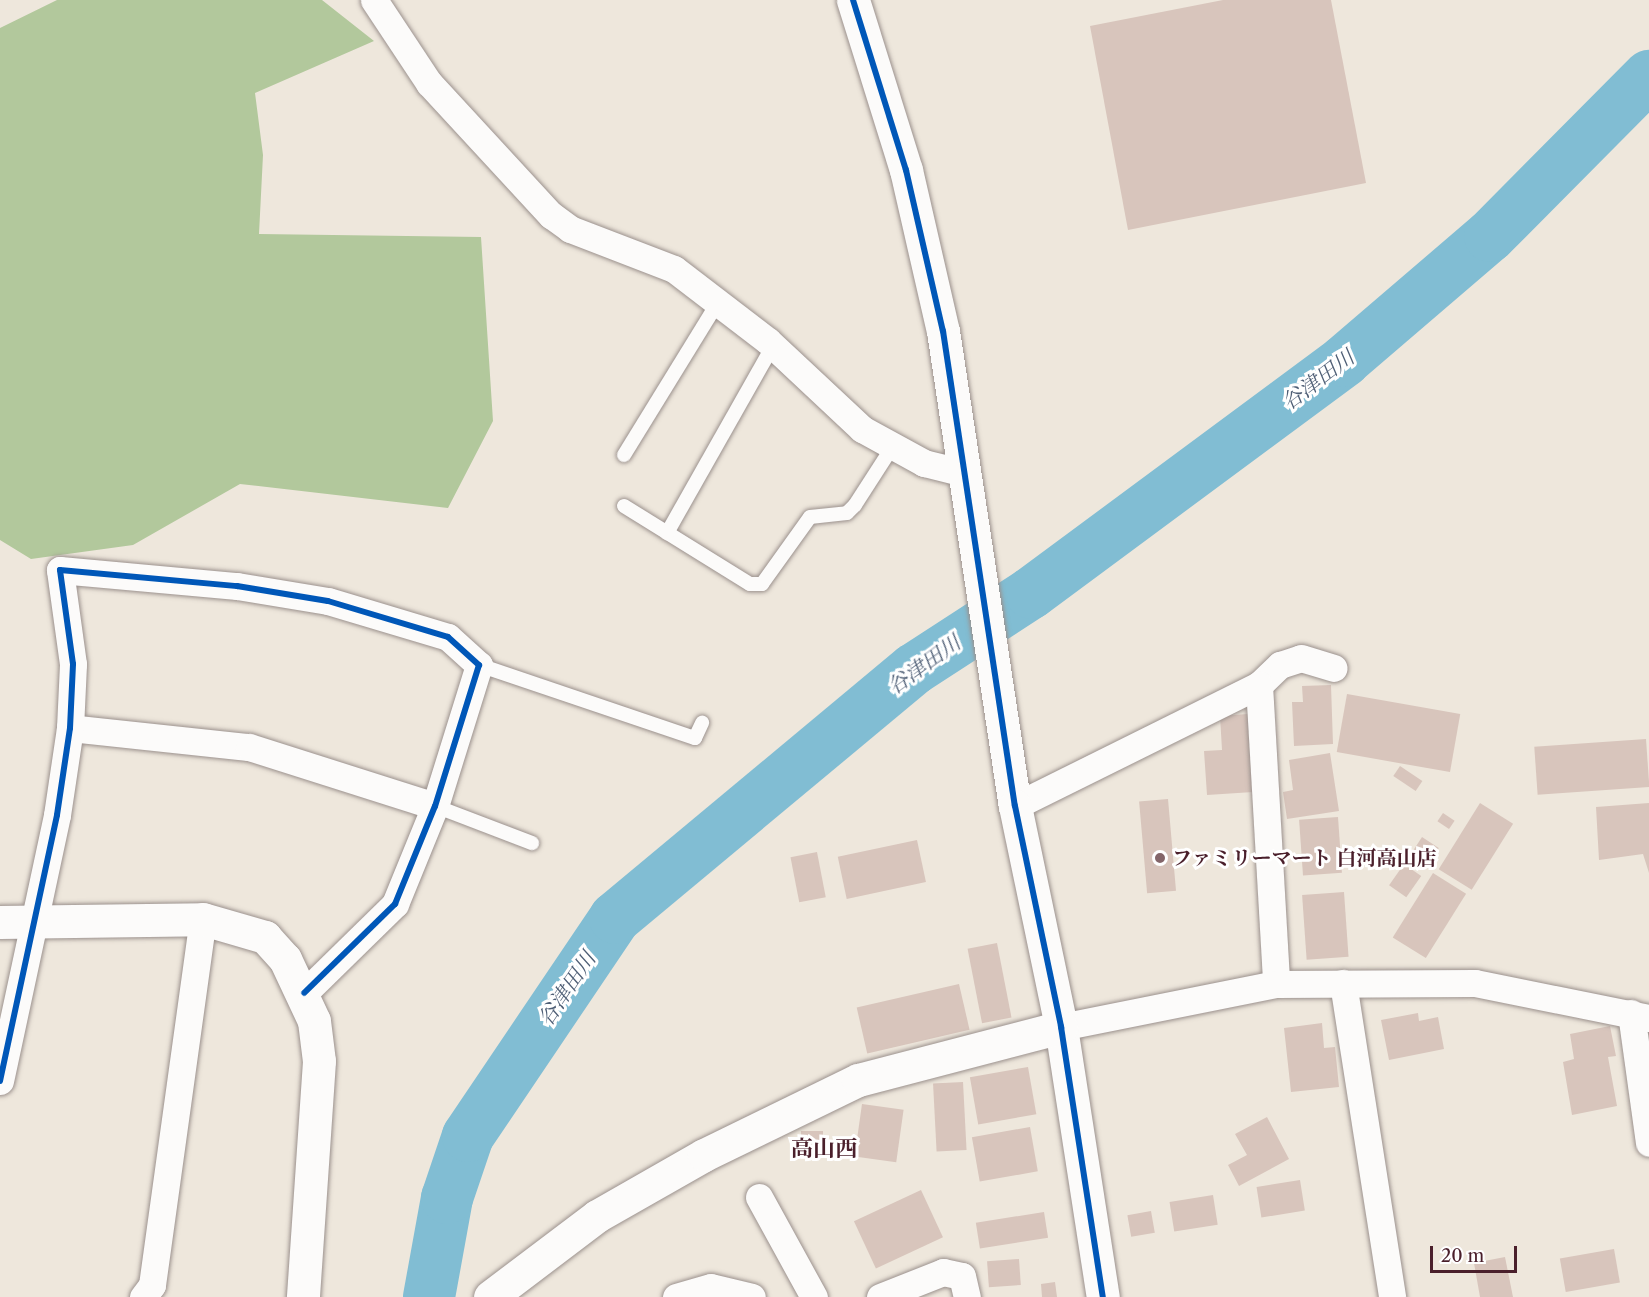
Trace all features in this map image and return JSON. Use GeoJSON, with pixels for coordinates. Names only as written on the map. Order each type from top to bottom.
{"type":"FeatureCollection","features":[{"type":"Feature","properties":{"kind":"street"},"geometry":{"type":"LineString","coordinates":[[374,0],[429,83],[551,215],[570,229],[674,268],[773,346],[862,429],[965,484]]}},
{"type":"Feature","properties":{"kind":"street"},"geometry":{"type":"LineString","coordinates":[[853,0],[909,182],[943,331],[1015,806],[1061,1027],[1103,1297]]}},
{"type":"Feature","properties":{"kind":"street"},"geometry":{"type":"LineString","coordinates":[[0,1081],[15,923],[57,815],[69,728],[74,664],[60,570],[237,586],[328,601],[448,637],[479,665],[435,806],[395,904],[304,993]]}},
{"type":"Feature","properties":{"kind":"street"},"geometry":{"type":"LineString","coordinates":[[1015,806],[1259,686],[1280,665],[1301,658],[1333,668]]}},
{"type":"Feature","properties":{"kind":"street"},"geometry":{"type":"LineString","coordinates":[[1259,686],[1276,984]]}},
{"type":"Feature","properties":{"kind":"street"},"geometry":{"type":"LineString","coordinates":[[69,728],[249,747],[435,806]]}},
{"type":"Feature","properties":{"kind":"street"},"geometry":{"type":"LineString","coordinates":[[15,923],[203,919],[265,937],[304,993],[319,1061],[303,1297]]}},
{"type":"Feature","properties":{"kind":"street"},"geometry":{"type":"LineString","coordinates":[[143,1297],[152,1285],[203,919]]}},
{"type":"Feature","properties":{"kind":"street"},"geometry":{"type":"LineString","coordinates":[[1343,983],[1392,1297]]}},
{"type":"Feature","properties":{"kind":"street"},"geometry":{"type":"LineString","coordinates":[[490,1297],[597,1216],[704,1155],[858,1080],[1061,1027],[1276,984],[1475,983],[1640,1015],[1649,1143]]}},
{"type":"Feature","properties":{"kind":"street"},"geometry":{"type":"LineString","coordinates":[[759,1197],[814,1297]]}},
{"type":"Feature","properties":{"kind":"street"},"geometry":{"type":"LineString","coordinates":[[880,1297],[943,1272],[962,1276],[967,1297]]}},
{"type":"Feature","properties":{"kind":"street"},"geometry":{"type":"LineString","coordinates":[[676,1297],[711,1287],[752,1297]]}},
{"type":"Feature","properties":{"kind":"lane"},"geometry":{"type":"LineString","coordinates":[[624,454],[718,302]]}},
{"type":"Feature","properties":{"kind":"lane"},"geometry":{"type":"LineString","coordinates":[[667,533],[773,346]]}},
{"type":"Feature","properties":{"kind":"lane"},"geometry":{"type":"LineString","coordinates":[[624,506],[750,584],[762,584],[810,516],[847,513],[855,505],[893,446]]}},
{"type":"Feature","properties":{"kind":"lane"},"geometry":{"type":"LineString","coordinates":[[479,665],[695,738],[702,723]]}},
{"type":"Feature","properties":{"kind":"lane"},"geometry":{"type":"LineString","coordinates":[[435,806],[532,843]]}},
{"type":"Feature","properties":{"kind":"green space"},"geometry":{"type":"Polygon","coordinates":[[[57,0],[322,0],[374,41],[255,93],[263,155],[259,234],[481,237],[493,421],[448,508],[240,484],[133,545],[31,559],[0,540],[0,28],[57,0]]]}},
{"type":"Feature","properties":{"kind":"building"},"geometry":{"type":"Polygon","coordinates":[[[1223,0],[1331,0],[1366,183],[1128,230],[1090,26],[1223,0]]]}},
{"type":"Feature","properties":{"kind":"building"},"geometry":{"type":"Polygon","coordinates":[[[1331,685],[1333,744],[1294,746],[1292,702],[1303,702],[1302,686],[1331,685]]]}},
{"type":"Feature","properties":{"kind":"building"},"geometry":{"type":"Polygon","coordinates":[[[1347,694],[1460,714],[1450,772],[1337,752],[1347,694]]]}},
{"type":"Feature","properties":{"kind":"building"},"geometry":{"type":"Polygon","coordinates":[[[1248,714],[1253,792],[1207,795],[1204,751],[1222,750],[1220,716],[1248,714]]]}},
{"type":"Feature","properties":{"kind":"building"},"geometry":{"type":"Polygon","coordinates":[[[1646,739],[1649,787],[1538,795],[1534,747],[1646,739]]]}},
{"type":"Feature","properties":{"kind":"building"},"geometry":{"type":"Polygon","coordinates":[[[1330,753],[1339,811],[1287,819],[1283,792],[1293,790],[1289,760],[1330,753]]]}},
{"type":"Feature","properties":{"kind":"building"},"geometry":{"type":"Polygon","coordinates":[[[1400,766],[1422,781],[1416,791],[1393,776],[1400,766]]]}},
{"type":"Feature","properties":{"kind":"building"},"geometry":{"type":"Polygon","coordinates":[[[1168,799],[1176,891],[1147,893],[1139,802],[1168,799]]]}},
{"type":"Feature","properties":{"kind":"building"},"geometry":{"type":"Polygon","coordinates":[[[1480,803],[1513,824],[1472,890],[1439,869],[1480,803]]]}},
{"type":"Feature","properties":{"kind":"building"},"geometry":{"type":"Polygon","coordinates":[[[1649,803],[1649,873],[1643,854],[1599,860],[1596,807],[1649,803]]]}},
{"type":"Feature","properties":{"kind":"building"},"geometry":{"type":"Polygon","coordinates":[[[1443,813],[1455,821],[1449,829],[1437,821],[1443,813]]]}},
{"type":"Feature","properties":{"kind":"building"},"geometry":{"type":"Polygon","coordinates":[[[1338,817],[1342,873],[1303,876],[1299,820],[1338,817]]]}},
{"type":"Feature","properties":{"kind":"building"},"geometry":{"type":"Polygon","coordinates":[[[1422,837],[1439,848],[1425,869],[1408,858],[1422,837]]]}},
{"type":"Feature","properties":{"kind":"building"},"geometry":{"type":"Polygon","coordinates":[[[917,840],[926,882],[847,899],[838,857],[917,840]]]}},
{"type":"Feature","properties":{"kind":"building"},"geometry":{"type":"Polygon","coordinates":[[[817,852],[826,897],[799,902],[790,857],[817,852]]]}},
{"type":"Feature","properties":{"kind":"building"},"geometry":{"type":"Polygon","coordinates":[[[1404,864],[1421,876],[1406,897],[1389,885],[1404,864]]]}},
{"type":"Feature","properties":{"kind":"building"},"geometry":{"type":"Polygon","coordinates":[[[1433,873],[1466,894],[1426,958],[1393,937],[1433,873]]]}},
{"type":"Feature","properties":{"kind":"building"},"geometry":{"type":"Polygon","coordinates":[[[1344,892],[1349,957],[1307,960],[1302,895],[1344,892]]]}},
{"type":"Feature","properties":{"kind":"building"},"geometry":{"type":"Polygon","coordinates":[[[997,943],[1012,1018],[982,1023],[968,949],[997,943]]]}},
{"type":"Feature","properties":{"kind":"building"},"geometry":{"type":"Polygon","coordinates":[[[959,984],[970,1030],[867,1053],[857,1008],[959,984]]]}},
{"type":"Feature","properties":{"kind":"building"},"geometry":{"type":"Polygon","coordinates":[[[1418,1013],[1419,1021],[1438,1017],[1444,1049],[1389,1060],[1381,1020],[1418,1013]]]}},
{"type":"Feature","properties":{"kind":"building"},"geometry":{"type":"Polygon","coordinates":[[[1322,1023],[1324,1048],[1335,1047],[1339,1087],[1291,1092],[1284,1028],[1322,1023]]]}},
{"type":"Feature","properties":{"kind":"building"},"geometry":{"type":"Polygon","coordinates":[[[1610,1026],[1616,1056],[1608,1057],[1617,1106],[1572,1115],[1563,1062],[1574,1059],[1570,1034],[1610,1026]]]}},
{"type":"Feature","properties":{"kind":"building"},"geometry":{"type":"Polygon","coordinates":[[[1028,1067],[1036,1114],[978,1125],[970,1077],[1028,1067]]]}},
{"type":"Feature","properties":{"kind":"building"},"geometry":{"type":"Polygon","coordinates":[[[963,1082],[967,1150],[937,1151],[933,1084],[963,1082]]]}},
{"type":"Feature","properties":{"kind":"building"},"geometry":{"type":"Polygon","coordinates":[[[862,1104],[904,1110],[896,1162],[855,1156],[862,1104]]]}},
{"type":"Feature","properties":{"kind":"building"},"geometry":{"type":"Polygon","coordinates":[[[1267,1117],[1289,1159],[1239,1186],[1228,1165],[1247,1155],[1235,1134],[1267,1117]]]}},
{"type":"Feature","properties":{"kind":"building"},"geometry":{"type":"Polygon","coordinates":[[[1030,1127],[1038,1171],[980,1182],[972,1137],[1030,1127]]]}},
{"type":"Feature","properties":{"kind":"building"},"geometry":{"type":"Polygon","coordinates":[[[801,1131],[823,1131],[823,1148],[801,1148],[801,1131]]]}},
{"type":"Feature","properties":{"kind":"building"},"geometry":{"type":"Polygon","coordinates":[[[1300,1180],[1305,1211],[1261,1218],[1257,1187],[1300,1180]]]}},
{"type":"Feature","properties":{"kind":"building"},"geometry":{"type":"Polygon","coordinates":[[[921,1190],[943,1237],[876,1268],[854,1221],[921,1190]]]}},
{"type":"Feature","properties":{"kind":"building"},"geometry":{"type":"Polygon","coordinates":[[[1213,1195],[1218,1225],[1174,1232],[1170,1202],[1213,1195]]]}},
{"type":"Feature","properties":{"kind":"building"},"geometry":{"type":"Polygon","coordinates":[[[1151,1211],[1155,1233],[1131,1237],[1127,1215],[1151,1211]]]}},
{"type":"Feature","properties":{"kind":"building"},"geometry":{"type":"Polygon","coordinates":[[[1044,1212],[1048,1238],[980,1248],[976,1223],[1044,1212]]]}},
{"type":"Feature","properties":{"kind":"building"},"geometry":{"type":"Polygon","coordinates":[[[1614,1249],[1620,1282],[1566,1292],[1560,1259],[1614,1249]]]}},
{"type":"Feature","properties":{"kind":"building"},"geometry":{"type":"Polygon","coordinates":[[[1505,1257],[1513,1297],[1480,1297],[1474,1263],[1505,1257]]]}},
{"type":"Feature","properties":{"kind":"building"},"geometry":{"type":"Polygon","coordinates":[[[1019,1259],[1021,1285],[989,1287],[987,1261],[1019,1259]]]}},
{"type":"Feature","properties":{"kind":"building"},"geometry":{"type":"Polygon","coordinates":[[[1055,1282],[1057,1297],[1042,1297],[1041,1284],[1055,1282]]]}},
{"type":"Feature","properties":{"kind":"waterway","name":"谷津田川"},"geometry":{"type":"LineString","coordinates":[[429,1297],[447,1198],[468,1136],[615,918],[914,669],[1031,593],[1344,361],[1490,236],[1649,76]]}},
{"type":"Feature","properties":{"kind":"cycle path"},"geometry":{"type":"LineString","coordinates":[[853,0],[906,170],[943,331],[1015,806],[1061,1027],[1103,1297]]}},
{"type":"Feature","properties":{"kind":"cycle path"},"geometry":{"type":"LineString","coordinates":[[0,1081],[57,815],[70,728],[73,664],[60,570],[237,586],[328,601],[448,637],[479,665],[435,806],[395,904],[304,993]]}},
{"type":"Feature","properties":{"kind":"place","name":"ファミリーマート 白河高山店"},"geometry":{"type":"Point","coordinates":[1160,858]}},
{"type":"Feature","properties":{"kind":"district","name":"高山西"},"geometry":{"type":"Point","coordinates":[824,1149]}}]}
